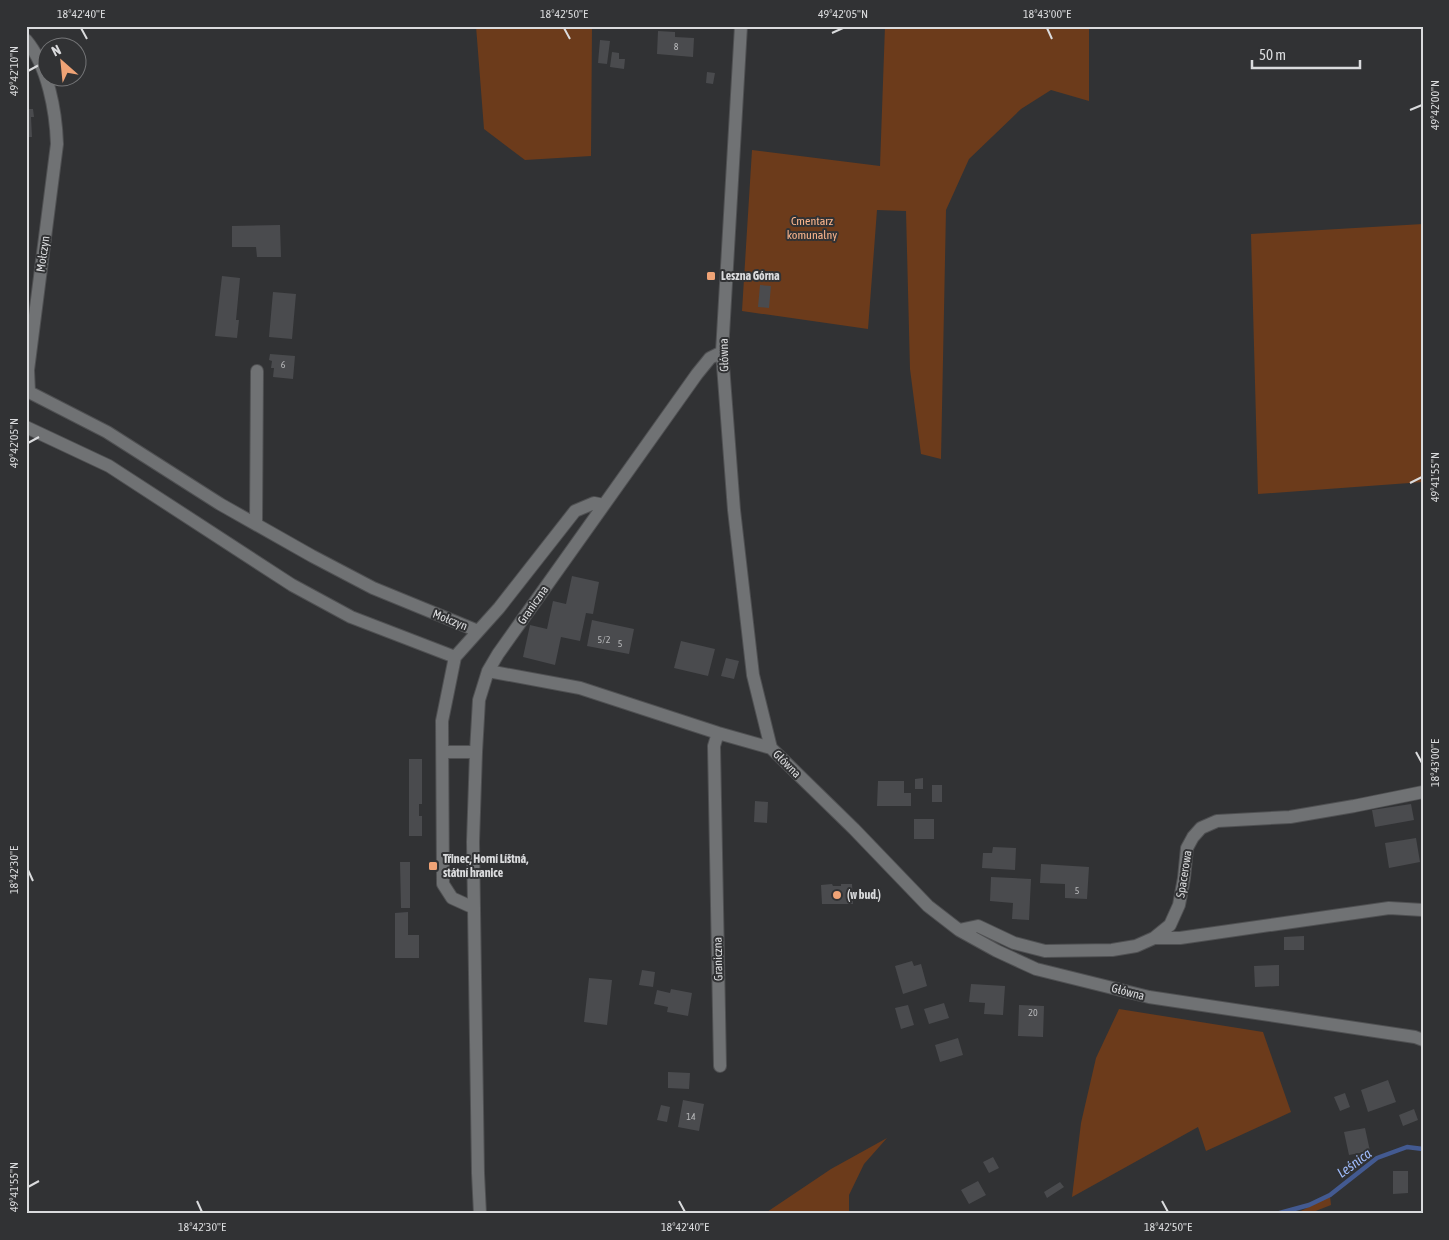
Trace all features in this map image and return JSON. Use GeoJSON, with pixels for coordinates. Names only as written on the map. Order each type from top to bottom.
{"type":"FeatureCollection","features":[{"type":"Feature","properties":{"kind":"street","name":"Główna"},"geometry":{"type":"LineString","coordinates":[[741,26],[722,352],[734,510],[753,675],[771,748],[928,906],[959,930],[997,951],[1036,969],[1149,997],[1348,1026],[1423,1040]]}},
{"type":"Feature","properties":{"kind":"street","name":"Mołczyn"},"geometry":{"type":"LineString","coordinates":[[26,40],[36,51],[41,64],[56,118],[57,144],[29,361],[29,392],[107,432],[220,504],[312,556],[373,588],[478,631],[499,608],[575,511],[594,503],[604,505]]}},
{"type":"Feature","properties":{"kind":"street","name":"Graniczna"},"geometry":{"type":"LineString","coordinates":[[480,1214],[473,842],[478,700],[488,670],[503,646],[697,374],[710,358],[722,352]]}},
{"type":"Feature","properties":{"kind":"street"},"geometry":{"type":"LineString","coordinates":[[256,371],[256,524]]}},
{"type":"Feature","properties":{"kind":"street"},"geometry":{"type":"LineString","coordinates":[[26,427],[109,466],[292,585],[351,617],[455,657]]}},
{"type":"Feature","properties":{"kind":"street"},"geometry":{"type":"LineString","coordinates":[[474,908],[452,898],[443,884],[442,721],[455,657],[478,631]]}},
{"type":"Feature","properties":{"kind":"street"},"geometry":{"type":"LineString","coordinates":[[488,670],[580,688],[718,733],[771,748]]}},
{"type":"Feature","properties":{"kind":"street","name":"Graniczna"},"geometry":{"type":"LineString","coordinates":[[718,733],[714,746],[720,1066]]}},
{"type":"Feature","properties":{"kind":"street"},"geometry":{"type":"LineString","coordinates":[[443,752],[476,752]]}},
{"type":"Feature","properties":{"kind":"street","name":"Spacerowa"},"geometry":{"type":"LineString","coordinates":[[959,930],[978,926],[1014,943],[1045,951],[1112,950],[1136,946],[1154,938],[1170,925],[1179,905],[1188,848],[1192,837],[1201,828],[1217,821],[1290,817],[1423,792]]}},
{"type":"Feature","properties":{"kind":"street"},"geometry":{"type":"LineString","coordinates":[[1154,938],[1180,938],[1389,908],[1423,910]]}},
{"type":"Feature","properties":{"kind":"green space"},"geometry":{"type":"Polygon","coordinates":[[[476,26],[592,26],[591,156],[525,160],[484,129],[476,26]]]}},
{"type":"Feature","properties":{"kind":"green space","name":"Cmentarz komunalny"},"geometry":{"type":"Polygon","coordinates":[[[885,26],[1089,26],[1089,101],[1051,90],[1021,109],[969,159],[946,210],[941,459],[921,454],[910,369],[906,211],[877,210],[868,329],[742,311],[752,150],[880,166],[885,26]]]}},
{"type":"Feature","properties":{"kind":"green space"},"geometry":{"type":"Polygon","coordinates":[[[1423,224],[1423,482],[1258,494],[1251,234],[1423,224]]]}},
{"type":"Feature","properties":{"kind":"green space"},"geometry":{"type":"Polygon","coordinates":[[[1119,1009],[1263,1032],[1291,1112],[1206,1151],[1198,1127],[1072,1197],[1081,1123],[1096,1058],[1119,1009]]]}},
{"type":"Feature","properties":{"kind":"green space"},"geometry":{"type":"Polygon","coordinates":[[[887,1138],[864,1164],[849,1195],[849,1214],[764,1214],[831,1169],[887,1138]]]}},
{"type":"Feature","properties":{"kind":"green space"},"geometry":{"type":"Polygon","coordinates":[[[1330,1196],[1331,1205],[1308,1214],[1285,1214],[1299,1212],[1330,1196]]]}},
{"type":"Feature","properties":{"kind":"building"},"geometry":{"type":"Polygon","coordinates":[[[658,31],[675,32],[675,37],[694,38],[693,57],[657,54],[658,31]]]}},
{"type":"Feature","properties":{"kind":"building"},"geometry":{"type":"Polygon","coordinates":[[[600,40],[610,41],[607,64],[598,63],[600,40]]]}},
{"type":"Feature","properties":{"kind":"building"},"geometry":{"type":"Polygon","coordinates":[[[612,52],[619,53],[619,59],[625,59],[624,69],[610,67],[612,52]]]}},
{"type":"Feature","properties":{"kind":"building"},"geometry":{"type":"Polygon","coordinates":[[[707,72],[715,73],[713,84],[706,83],[707,72]]]}},
{"type":"Feature","properties":{"kind":"building"},"geometry":{"type":"Polygon","coordinates":[[[26,109],[33,109],[34,117],[31,117],[32,137],[26,137],[26,109]]]}},
{"type":"Feature","properties":{"kind":"building"},"geometry":{"type":"Polygon","coordinates":[[[280,225],[281,257],[257,257],[256,247],[232,247],[232,226],[280,225]]]}},
{"type":"Feature","properties":{"kind":"building"},"geometry":{"type":"Polygon","coordinates":[[[222,276],[240,278],[236,320],[239,320],[237,338],[215,336],[222,276]]]}},
{"type":"Feature","properties":{"kind":"building"},"geometry":{"type":"Polygon","coordinates":[[[760,285],[771,286],[769,308],[758,307],[760,285]]]}},
{"type":"Feature","properties":{"kind":"building"},"geometry":{"type":"Polygon","coordinates":[[[273,292],[296,294],[292,339],[269,337],[273,292]]]}},
{"type":"Feature","properties":{"kind":"building"},"geometry":{"type":"Polygon","coordinates":[[[270,354],[295,356],[293,379],[273,377],[274,368],[271,368],[270,354]]]}},
{"type":"Feature","properties":{"kind":"building"},"geometry":{"type":"Polygon","coordinates":[[[572,576],[599,582],[593,614],[586,613],[580,641],[561,637],[555,665],[523,657],[530,625],[547,629],[553,601],[566,604],[572,576]]]}},
{"type":"Feature","properties":{"kind":"building"},"geometry":{"type":"Polygon","coordinates":[[[592,620],[634,629],[629,654],[587,646],[592,620]]]}},
{"type":"Feature","properties":{"kind":"building"},"geometry":{"type":"Polygon","coordinates":[[[681,641],[715,649],[708,676],[674,668],[681,641]]]}},
{"type":"Feature","properties":{"kind":"building"},"geometry":{"type":"Polygon","coordinates":[[[726,658],[739,661],[734,679],[721,676],[726,658]]]}},
{"type":"Feature","properties":{"kind":"building"},"geometry":{"type":"Polygon","coordinates":[[[409,759],[422,759],[422,804],[419,804],[419,816],[422,816],[422,836],[409,836],[409,759]]]}},
{"type":"Feature","properties":{"kind":"building"},"geometry":{"type":"Polygon","coordinates":[[[923,778],[923,789],[915,789],[915,779],[923,778]]]}},
{"type":"Feature","properties":{"kind":"building"},"geometry":{"type":"Polygon","coordinates":[[[878,781],[904,781],[904,793],[911,793],[911,806],[877,806],[878,781]]]}},
{"type":"Feature","properties":{"kind":"building"},"geometry":{"type":"Polygon","coordinates":[[[932,785],[942,785],[942,802],[932,802],[932,785]]]}},
{"type":"Feature","properties":{"kind":"building"},"geometry":{"type":"Polygon","coordinates":[[[755,801],[768,802],[767,823],[754,822],[755,801]]]}},
{"type":"Feature","properties":{"kind":"building"},"geometry":{"type":"Polygon","coordinates":[[[1411,804],[1414,820],[1375,827],[1372,810],[1411,804]]]}},
{"type":"Feature","properties":{"kind":"building"},"geometry":{"type":"Polygon","coordinates":[[[914,819],[934,819],[934,839],[914,839],[914,819]]]}},
{"type":"Feature","properties":{"kind":"building"},"geometry":{"type":"Polygon","coordinates":[[[1416,838],[1420,862],[1389,868],[1385,843],[1416,838]]]}},
{"type":"Feature","properties":{"kind":"building"},"geometry":{"type":"Polygon","coordinates":[[[993,847],[1016,848],[1015,870],[982,868],[983,853],[992,853],[993,847]]]}},
{"type":"Feature","properties":{"kind":"building"},"geometry":{"type":"Polygon","coordinates":[[[400,862],[410,862],[410,908],[401,908],[400,862]]]}},
{"type":"Feature","properties":{"kind":"building"},"geometry":{"type":"Polygon","coordinates":[[[1041,864],[1089,867],[1087,899],[1065,898],[1065,884],[1040,883],[1041,864]]]}},
{"type":"Feature","properties":{"kind":"building"},"geometry":{"type":"Polygon","coordinates":[[[991,877],[1031,879],[1029,920],[1012,919],[1013,903],[990,901],[991,877]]]}},
{"type":"Feature","properties":{"kind":"building","name":"(w bud.)"},"geometry":{"type":"Polygon","coordinates":[[[832,884],[833,886],[841,886],[841,884],[852,884],[853,904],[822,904],[821,885],[832,884]]]}},
{"type":"Feature","properties":{"kind":"building"},"geometry":{"type":"Polygon","coordinates":[[[408,912],[408,935],[419,935],[419,958],[395,958],[395,913],[408,912]]]}},
{"type":"Feature","properties":{"kind":"building"},"geometry":{"type":"Polygon","coordinates":[[[1304,936],[1304,950],[1284,950],[1284,937],[1304,936]]]}},
{"type":"Feature","properties":{"kind":"building"},"geometry":{"type":"Polygon","coordinates":[[[912,961],[914,966],[921,964],[927,986],[903,994],[895,966],[912,961]]]}},
{"type":"Feature","properties":{"kind":"building"},"geometry":{"type":"Polygon","coordinates":[[[1279,965],[1279,986],[1255,987],[1254,966],[1279,965]]]}},
{"type":"Feature","properties":{"kind":"building"},"geometry":{"type":"Polygon","coordinates":[[[642,970],[655,972],[653,987],[639,985],[642,970]]]}},
{"type":"Feature","properties":{"kind":"building"},"geometry":{"type":"Polygon","coordinates":[[[589,978],[612,980],[607,1025],[584,1022],[589,978]]]}},
{"type":"Feature","properties":{"kind":"building"},"geometry":{"type":"Polygon","coordinates":[[[971,984],[1005,986],[1003,1015],[984,1014],[985,1003],[969,1002],[971,984]]]}},
{"type":"Feature","properties":{"kind":"building"},"geometry":{"type":"Polygon","coordinates":[[[671,989],[692,993],[688,1016],[667,1012],[668,1007],[654,1004],[657,990],[670,993],[671,989]]]}},
{"type":"Feature","properties":{"kind":"building"},"geometry":{"type":"Polygon","coordinates":[[[944,1003],[949,1018],[929,1024],[924,1009],[944,1003]]]}},
{"type":"Feature","properties":{"kind":"building"},"geometry":{"type":"Polygon","coordinates":[[[908,1005],[914,1025],[901,1029],[895,1008],[908,1005]]]}},
{"type":"Feature","properties":{"kind":"building"},"geometry":{"type":"Polygon","coordinates":[[[1019,1005],[1044,1006],[1043,1037],[1018,1036],[1019,1005]]]}},
{"type":"Feature","properties":{"kind":"building"},"geometry":{"type":"Polygon","coordinates":[[[958,1038],[963,1055],[940,1062],[935,1045],[958,1038]]]}},
{"type":"Feature","properties":{"kind":"building"},"geometry":{"type":"Polygon","coordinates":[[[668,1072],[690,1073],[689,1089],[668,1088],[668,1072]]]}},
{"type":"Feature","properties":{"kind":"building"},"geometry":{"type":"Polygon","coordinates":[[[1388,1080],[1396,1102],[1368,1112],[1361,1090],[1388,1080]]]}},
{"type":"Feature","properties":{"kind":"building"},"geometry":{"type":"Polygon","coordinates":[[[1345,1093],[1350,1107],[1340,1111],[1334,1097],[1345,1093]]]}},
{"type":"Feature","properties":{"kind":"building"},"geometry":{"type":"Polygon","coordinates":[[[683,1100],[704,1104],[699,1131],[678,1127],[683,1100]]]}},
{"type":"Feature","properties":{"kind":"building"},"geometry":{"type":"Polygon","coordinates":[[[661,1105],[670,1107],[667,1122],[657,1120],[661,1105]]]}},
{"type":"Feature","properties":{"kind":"building"},"geometry":{"type":"Polygon","coordinates":[[[1414,1109],[1418,1120],[1403,1126],[1399,1115],[1414,1109]]]}},
{"type":"Feature","properties":{"kind":"building"},"geometry":{"type":"Polygon","coordinates":[[[1365,1128],[1370,1151],[1349,1155],[1344,1132],[1365,1128]]]}},
{"type":"Feature","properties":{"kind":"building"},"geometry":{"type":"Polygon","coordinates":[[[993,1157],[999,1168],[989,1173],[983,1162],[993,1157]]]}},
{"type":"Feature","properties":{"kind":"building"},"geometry":{"type":"Polygon","coordinates":[[[1393,1171],[1408,1171],[1408,1193],[1393,1194],[1393,1171]]]}},
{"type":"Feature","properties":{"kind":"building"},"geometry":{"type":"Polygon","coordinates":[[[978,1181],[986,1195],[969,1204],[961,1190],[978,1181]]]}},
{"type":"Feature","properties":{"kind":"building"},"geometry":{"type":"Polygon","coordinates":[[[1060,1182],[1064,1187],[1047,1198],[1044,1192],[1060,1182]]]}},
{"type":"Feature","properties":{"kind":"waterway","name":"Leśnica"},"geometry":{"type":"LineString","coordinates":[[1276,1214],[1309,1205],[1330,1195],[1377,1158],[1407,1147],[1423,1149]]}},
{"type":"Feature","properties":{"kind":"place","name":"Leszna Górna"},"geometry":{"type":"Point","coordinates":[711,276]}},
{"type":"Feature","properties":{"kind":"place","name":"Třinec, Horní Líštná, státní hranice"},"geometry":{"type":"Point","coordinates":[433,866]}},
{"type":"Feature","properties":{"kind":"place","name":"(w bud.)"},"geometry":{"type":"Point","coordinates":[837,895]}}]}
